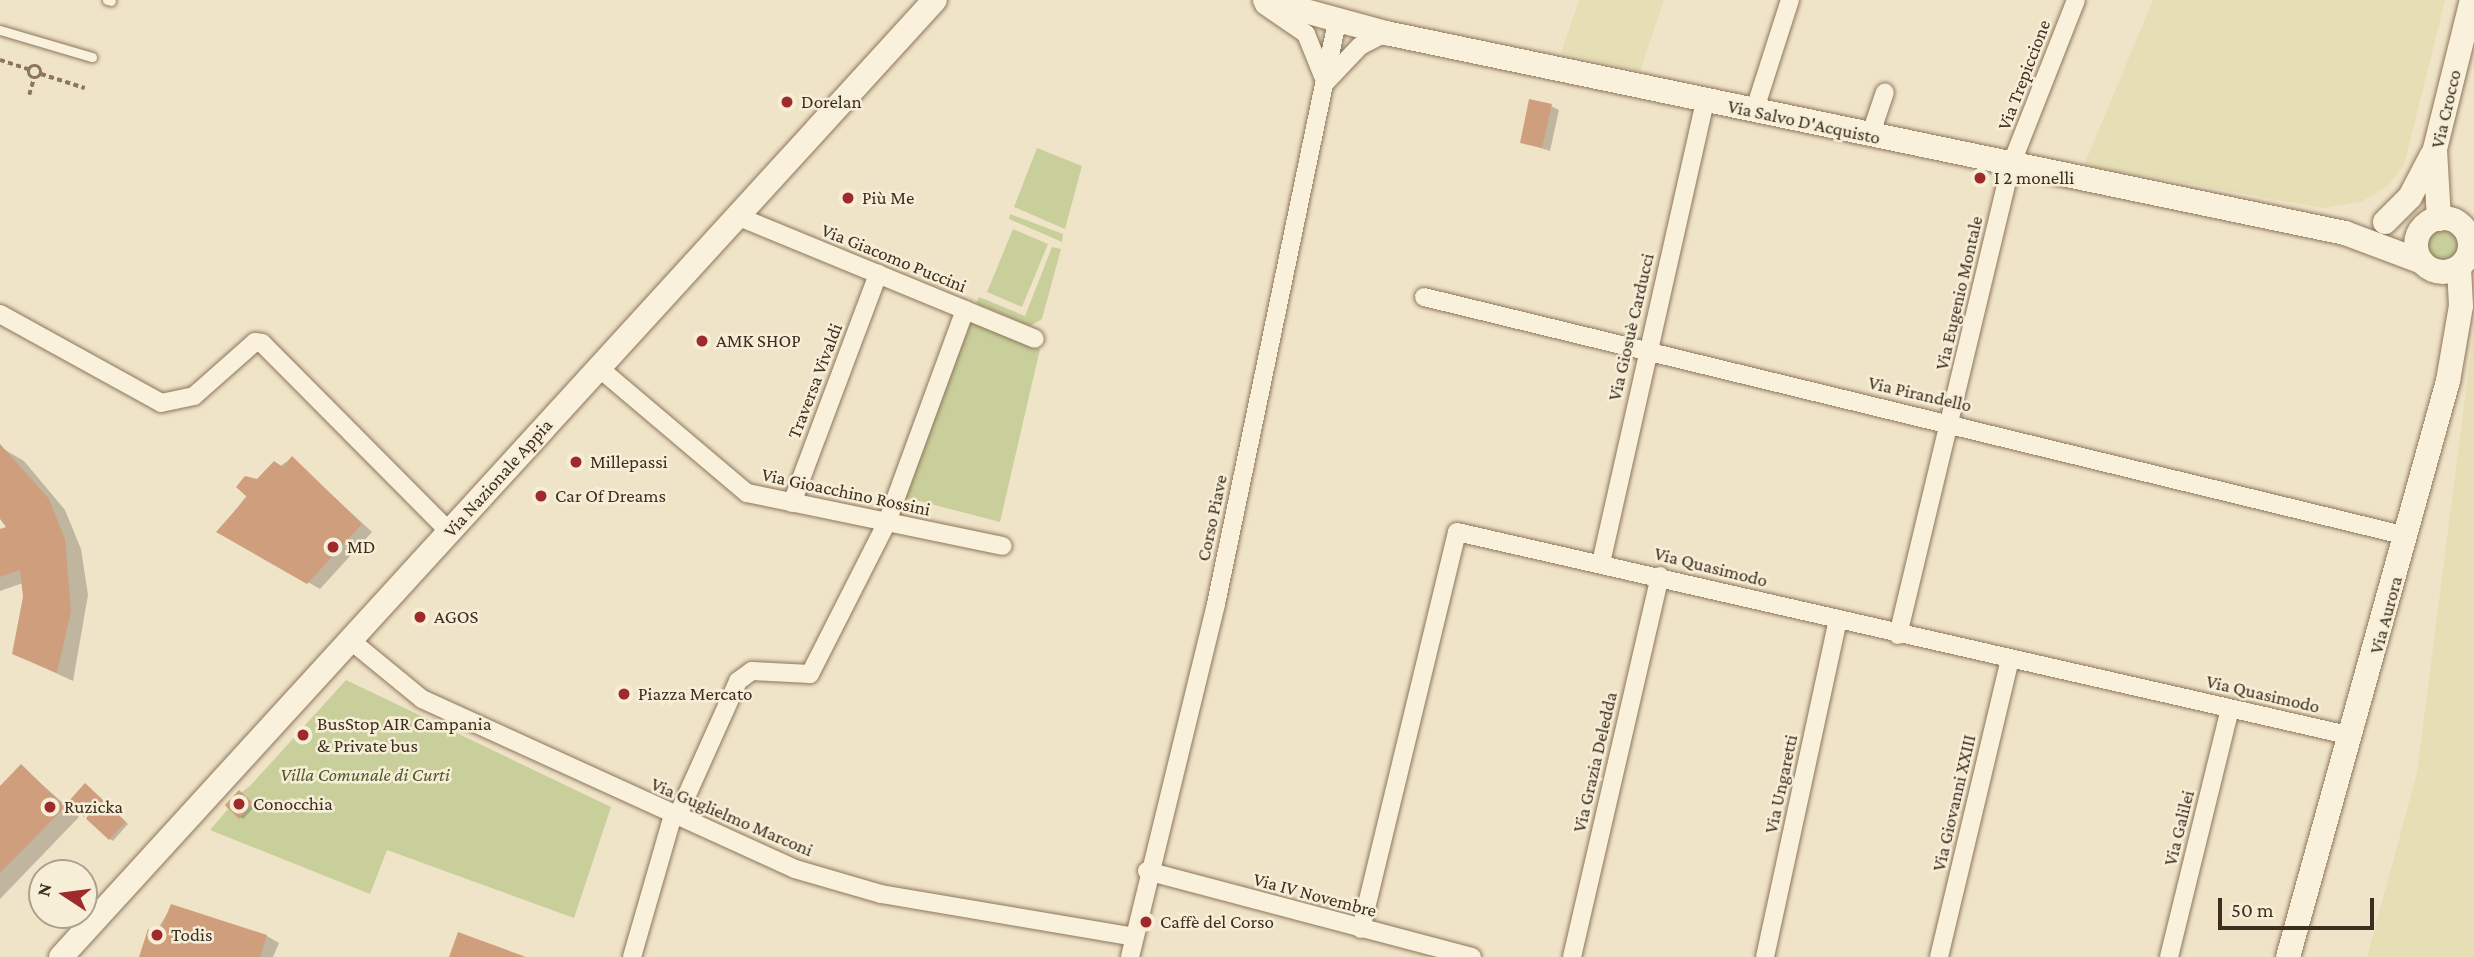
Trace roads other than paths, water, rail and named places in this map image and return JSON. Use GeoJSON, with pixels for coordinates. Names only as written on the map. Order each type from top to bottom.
{"type":"FeatureCollection","features":[{"type":"Feature","properties":{"kind":"street","name":"Via Nazionale Appia"},"geometry":{"type":"LineString","coordinates":[[61,957],[935,0]]}},
{"type":"Feature","properties":{"kind":"street","name":"Corso Piave"},"geometry":{"type":"LineString","coordinates":[[1255,0],[1306,34],[1318,51],[1324,84]]}},
{"type":"Feature","properties":{"kind":"street","name":"Via Salvo D'Acquisto"},"geometry":{"type":"LineString","coordinates":[[1265,0],[1337,22],[1705,102],[2345,233],[2422,262],[2435,271],[2459,268],[2472,242],[2456,221],[2429,225],[2385,222],[2345,233]]}},
{"type":"Feature","properties":{"kind":"street"},"geometry":{"type":"LineString","coordinates":[[1754,112],[1790,0]]}},
{"type":"Feature","properties":{"kind":"street","name":"Via Trepiccione"},"geometry":{"type":"LineString","coordinates":[[2011,165],[2076,0]]}},
{"type":"Feature","properties":{"kind":"street","name":"Via Crocco"},"geometry":{"type":"LineString","coordinates":[[2429,225],[2435,149],[2472,0]]}},
{"type":"Feature","properties":{"kind":"street","name":"Corso Piave"},"geometry":{"type":"LineString","coordinates":[[1130,957],[1147,870],[1216,604],[1337,22]]}},
{"type":"Feature","properties":{"kind":"street"},"geometry":{"type":"LineString","coordinates":[[1324,84],[1360,46],[1386,33]]}},
{"type":"Feature","properties":{"kind":"street"},"geometry":{"type":"LineString","coordinates":[[1870,136],[1885,92]]}},
{"type":"Feature","properties":{"kind":"street","name":"Via Giosuè Carducci"},"geometry":{"type":"LineString","coordinates":[[1601,563],[1645,354],[1705,102]]}},
{"type":"Feature","properties":{"kind":"street"},"geometry":{"type":"LineString","coordinates":[[2385,222],[2410,197],[2435,149]]}},
{"type":"Feature","properties":{"kind":"street","name":"Via Eugenio Montale"},"geometry":{"type":"LineString","coordinates":[[1898,635],[2011,165]]}},
{"type":"Feature","properties":{"kind":"street"},"geometry":{"type":"LineString","coordinates":[[2410,197],[2429,225],[2422,262]]}},
{"type":"Feature","properties":{"kind":"street","name":"Via Giacomo Puccini"},"geometry":{"type":"LineString","coordinates":[[737,216],[1035,339]]}},
{"type":"Feature","properties":{"kind":"street","name":"Via Aurora"},"geometry":{"type":"LineString","coordinates":[[2288,957],[2407,536],[2467,304],[2459,268]]}},
{"type":"Feature","properties":{"kind":"street","name":"Traversa Vivaldi"},"geometry":{"type":"LineString","coordinates":[[792,503],[878,274]]}},
{"type":"Feature","properties":{"kind":"street","name":"Via Pirandello"},"geometry":{"type":"LineString","coordinates":[[1423,297],[1645,354],[1950,422],[2407,536]]}},
{"type":"Feature","properties":{"kind":"street"},"geometry":{"type":"LineString","coordinates":[[632,957],[675,816],[738,681],[752,671],[807,678],[887,522],[965,310]]}},
{"type":"Feature","properties":{"kind":"street"},"geometry":{"type":"LineString","coordinates":[[0,314],[161,403],[194,396],[255,342],[262,343],[450,532]]}},
{"type":"Feature","properties":{"kind":"street","name":"Via Gioacchino Rossini"},"geometry":{"type":"LineString","coordinates":[[599,368],[747,493],[1003,546]]}},
{"type":"Feature","properties":{"kind":"street","name":"Via Quasimodo"},"geometry":{"type":"LineString","coordinates":[[1361,929],[1457,532],[1660,576],[1898,635],[2352,736]]}},
{"type":"Feature","properties":{"kind":"street","name":"Via Grazia Deledda"},"geometry":{"type":"LineString","coordinates":[[1572,957],[1660,576]]}},
{"type":"Feature","properties":{"kind":"street","name":"Via Ungaretti"},"geometry":{"type":"LineString","coordinates":[[1765,957],[1838,620]]}},
{"type":"Feature","properties":{"kind":"street","name":"Via Guglielmo Marconi"},"geometry":{"type":"LineString","coordinates":[[350,640],[422,699],[795,869],[881,894],[1134,937]]}},
{"type":"Feature","properties":{"kind":"street","name":"Via Giovanni XXIII"},"geometry":{"type":"LineString","coordinates":[[1939,957],[2010,660]]}},
{"type":"Feature","properties":{"kind":"street","name":"Via Galilei"},"geometry":{"type":"LineString","coordinates":[[2169,957],[2230,709]]}},
{"type":"Feature","properties":{"kind":"street","name":"Via IV Novembre"},"geometry":{"type":"LineString","coordinates":[[1147,870],[1472,957]]}},
{"type":"Feature","properties":{"kind":"lane"},"geometry":{"type":"LineString","coordinates":[[0,30],[92,57]]}},
{"type":"Feature","properties":{"kind":"place","name":"Dorelan"},"geometry":{"type":"Point","coordinates":[787,102]}},
{"type":"Feature","properties":{"kind":"place","name":"I 2 monelli"},"geometry":{"type":"Point","coordinates":[1980,178]}},
{"type":"Feature","properties":{"kind":"place","name":"Più Me"},"geometry":{"type":"Point","coordinates":[848,198]}},
{"type":"Feature","properties":{"kind":"place","name":"AMK SHOP"},"geometry":{"type":"Point","coordinates":[702,341]}},
{"type":"Feature","properties":{"kind":"place","name":"Millepassi"},"geometry":{"type":"Point","coordinates":[576,462]}},
{"type":"Feature","properties":{"kind":"place","name":"Car Of Dreams"},"geometry":{"type":"Point","coordinates":[541,496]}},
{"type":"Feature","properties":{"kind":"place","name":"MD"},"geometry":{"type":"Point","coordinates":[333,547]}},
{"type":"Feature","properties":{"kind":"place","name":"AGOS"},"geometry":{"type":"Point","coordinates":[420,617]}},
{"type":"Feature","properties":{"kind":"place","name":"Piazza Mercato"},"geometry":{"type":"Point","coordinates":[624,694]}},
{"type":"Feature","properties":{"kind":"place","name":"BusStop AIR Campania & Private bus"},"geometry":{"type":"Point","coordinates":[303,735]}},
{"type":"Feature","properties":{"kind":"place","name":"Conocchia"},"geometry":{"type":"Point","coordinates":[239,804]}},
{"type":"Feature","properties":{"kind":"place","name":"Ruzicka"},"geometry":{"type":"Point","coordinates":[50,807]}},
{"type":"Feature","properties":{"kind":"place","name":"Caffè del Corso"},"geometry":{"type":"Point","coordinates":[1146,922]}},
{"type":"Feature","properties":{"kind":"place","name":"Todis"},"geometry":{"type":"Point","coordinates":[157,935]}},
{"type":"Feature","properties":{"kind":"park label","name":"Villa Comunale di Curti"},"geometry":{"type":"Point","coordinates":[365,775]}}]}
